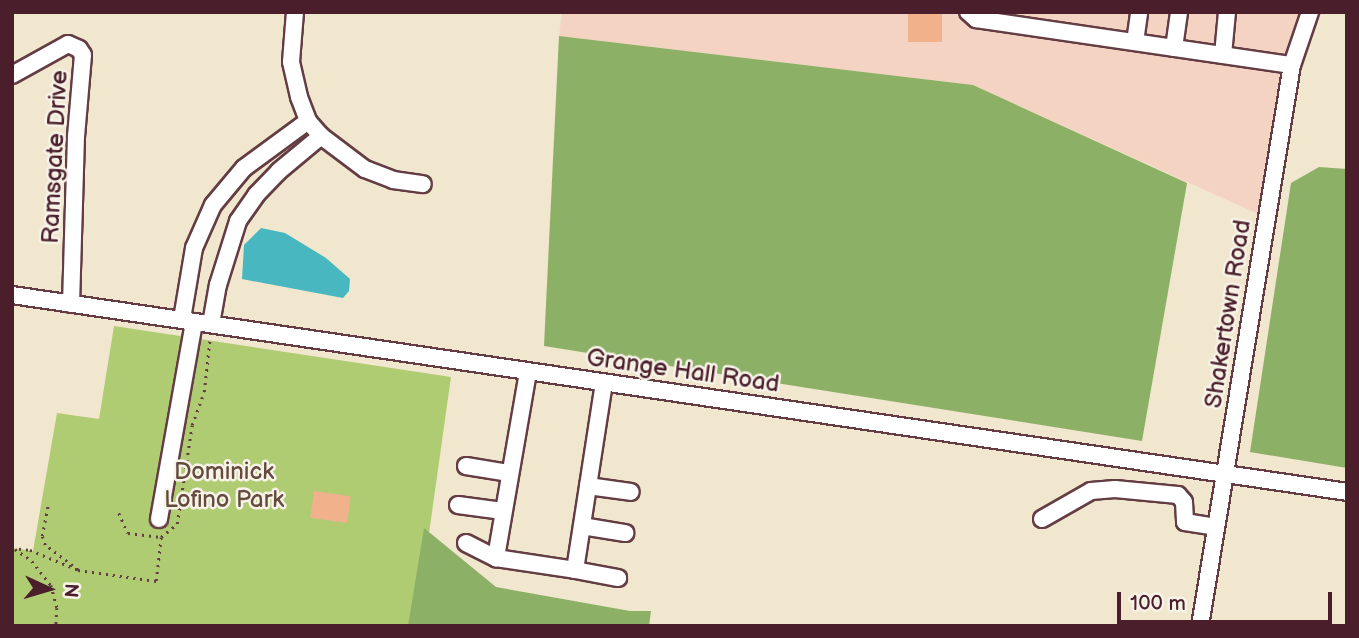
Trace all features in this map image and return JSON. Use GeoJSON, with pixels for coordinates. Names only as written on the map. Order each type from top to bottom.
{"type":"FeatureCollection","features":[{"type":"Feature","properties":{"kind":"street"},"geometry":{"type":"LineString","coordinates":[[295,12],[291,62],[308,121],[321,136],[365,169],[393,180],[423,184]]}},
{"type":"Feature","properties":{"kind":"street"},"geometry":{"type":"LineString","coordinates":[[968,12],[976,19],[1292,65]]}},
{"type":"Feature","properties":{"kind":"street"},"geometry":{"type":"LineString","coordinates":[[1135,42],[1139,12]]}},
{"type":"Feature","properties":{"kind":"street"},"geometry":{"type":"LineString","coordinates":[[1174,48],[1179,12]]}},
{"type":"Feature","properties":{"kind":"street"},"geometry":{"type":"LineString","coordinates":[[1223,55],[1227,12]]}},
{"type":"Feature","properties":{"kind":"street","name":"Shakertown Road"},"geometry":{"type":"LineString","coordinates":[[1200,626],[1292,65],[1310,12]]}},
{"type":"Feature","properties":{"kind":"street","name":"Ramsgate Drive"},"geometry":{"type":"LineString","coordinates":[[12,75],[68,44],[79,49],[83,55],[75,147],[71,304]]}},
{"type":"Feature","properties":{"kind":"street"},"geometry":{"type":"LineString","coordinates":[[159,519],[188,320],[194,248],[213,205],[244,168],[308,121]]}},
{"type":"Feature","properties":{"kind":"street"},"geometry":{"type":"LineString","coordinates":[[211,324],[218,285],[238,221],[271,178],[321,136]]}},
{"type":"Feature","properties":{"kind":"street","name":"Grange Hall Road"},"geometry":{"type":"LineString","coordinates":[[12,295],[1347,492]]}},
{"type":"Feature","properties":{"kind":"street"},"geometry":{"type":"LineString","coordinates":[[496,558],[528,372]]}},
{"type":"Feature","properties":{"kind":"street"},"geometry":{"type":"LineString","coordinates":[[575,570],[604,383]]}},
{"type":"Feature","properties":{"kind":"street"},"geometry":{"type":"LineString","coordinates":[[466,466],[509,473]]}},
{"type":"Feature","properties":{"kind":"street"},"geometry":{"type":"LineString","coordinates":[[588,486],[631,492]]}},
{"type":"Feature","properties":{"kind":"street"},"geometry":{"type":"LineString","coordinates":[[1042,519],[1091,491],[1115,489],[1178,495],[1184,502],[1185,522],[1216,527]]}},
{"type":"Feature","properties":{"kind":"street"},"geometry":{"type":"LineString","coordinates":[[458,505],[503,512]]}},
{"type":"Feature","properties":{"kind":"street"},"geometry":{"type":"LineString","coordinates":[[582,526],[625,533]]}},
{"type":"Feature","properties":{"kind":"street"},"geometry":{"type":"LineString","coordinates":[[467,543],[496,558],[618,578]]}},
{"type":"Feature","properties":{"kind":"path"},"geometry":{"type":"LineString","coordinates":[[48,504],[42,536],[45,545],[78,570]]}},
{"type":"Feature","properties":{"kind":"path"},"geometry":{"type":"LineString","coordinates":[[56,626],[57,608],[51,585],[32,561],[12,548],[30,550],[78,570],[156,581],[161,537]]}},
{"type":"Feature","properties":{"kind":"shaded area"},"geometry":{"type":"Polygon","coordinates":[[[562,12],[1310,12],[1267,218],[973,85],[559,36],[562,12]]]}},
{"type":"Feature","properties":{"kind":"green space"},"geometry":{"type":"Polygon","coordinates":[[[559,36],[973,85],[1187,183],[1142,441],[544,346],[559,36]]]}},
{"type":"Feature","properties":{"kind":"green space"},"geometry":{"type":"Polygon","coordinates":[[[1319,167],[1347,169],[1347,468],[1250,452],[1291,183],[1319,167]]]}},
{"type":"Feature","properties":{"kind":"green space","name":"Dominick Lofino Park"},"geometry":{"type":"Polygon","coordinates":[[[114,326],[451,377],[416,626],[12,626],[12,548],[33,551],[57,413],[99,419],[114,326]]]}},
{"type":"Feature","properties":{"kind":"green space"},"geometry":{"type":"Polygon","coordinates":[[[424,528],[496,587],[630,611],[651,611],[649,626],[408,626],[424,528]]]}},
{"type":"Feature","properties":{"kind":"water"},"geometry":{"type":"Polygon","coordinates":[[[261,228],[285,233],[326,258],[350,279],[349,291],[343,298],[242,279],[244,245],[261,228]]]}},
{"type":"Feature","properties":{"kind":"building"},"geometry":{"type":"Polygon","coordinates":[[[908,12],[942,12],[942,42],[908,42],[908,12]]]}},
{"type":"Feature","properties":{"kind":"building"},"geometry":{"type":"Polygon","coordinates":[[[314,491],[351,496],[347,523],[310,518],[314,491]]]}}]}
